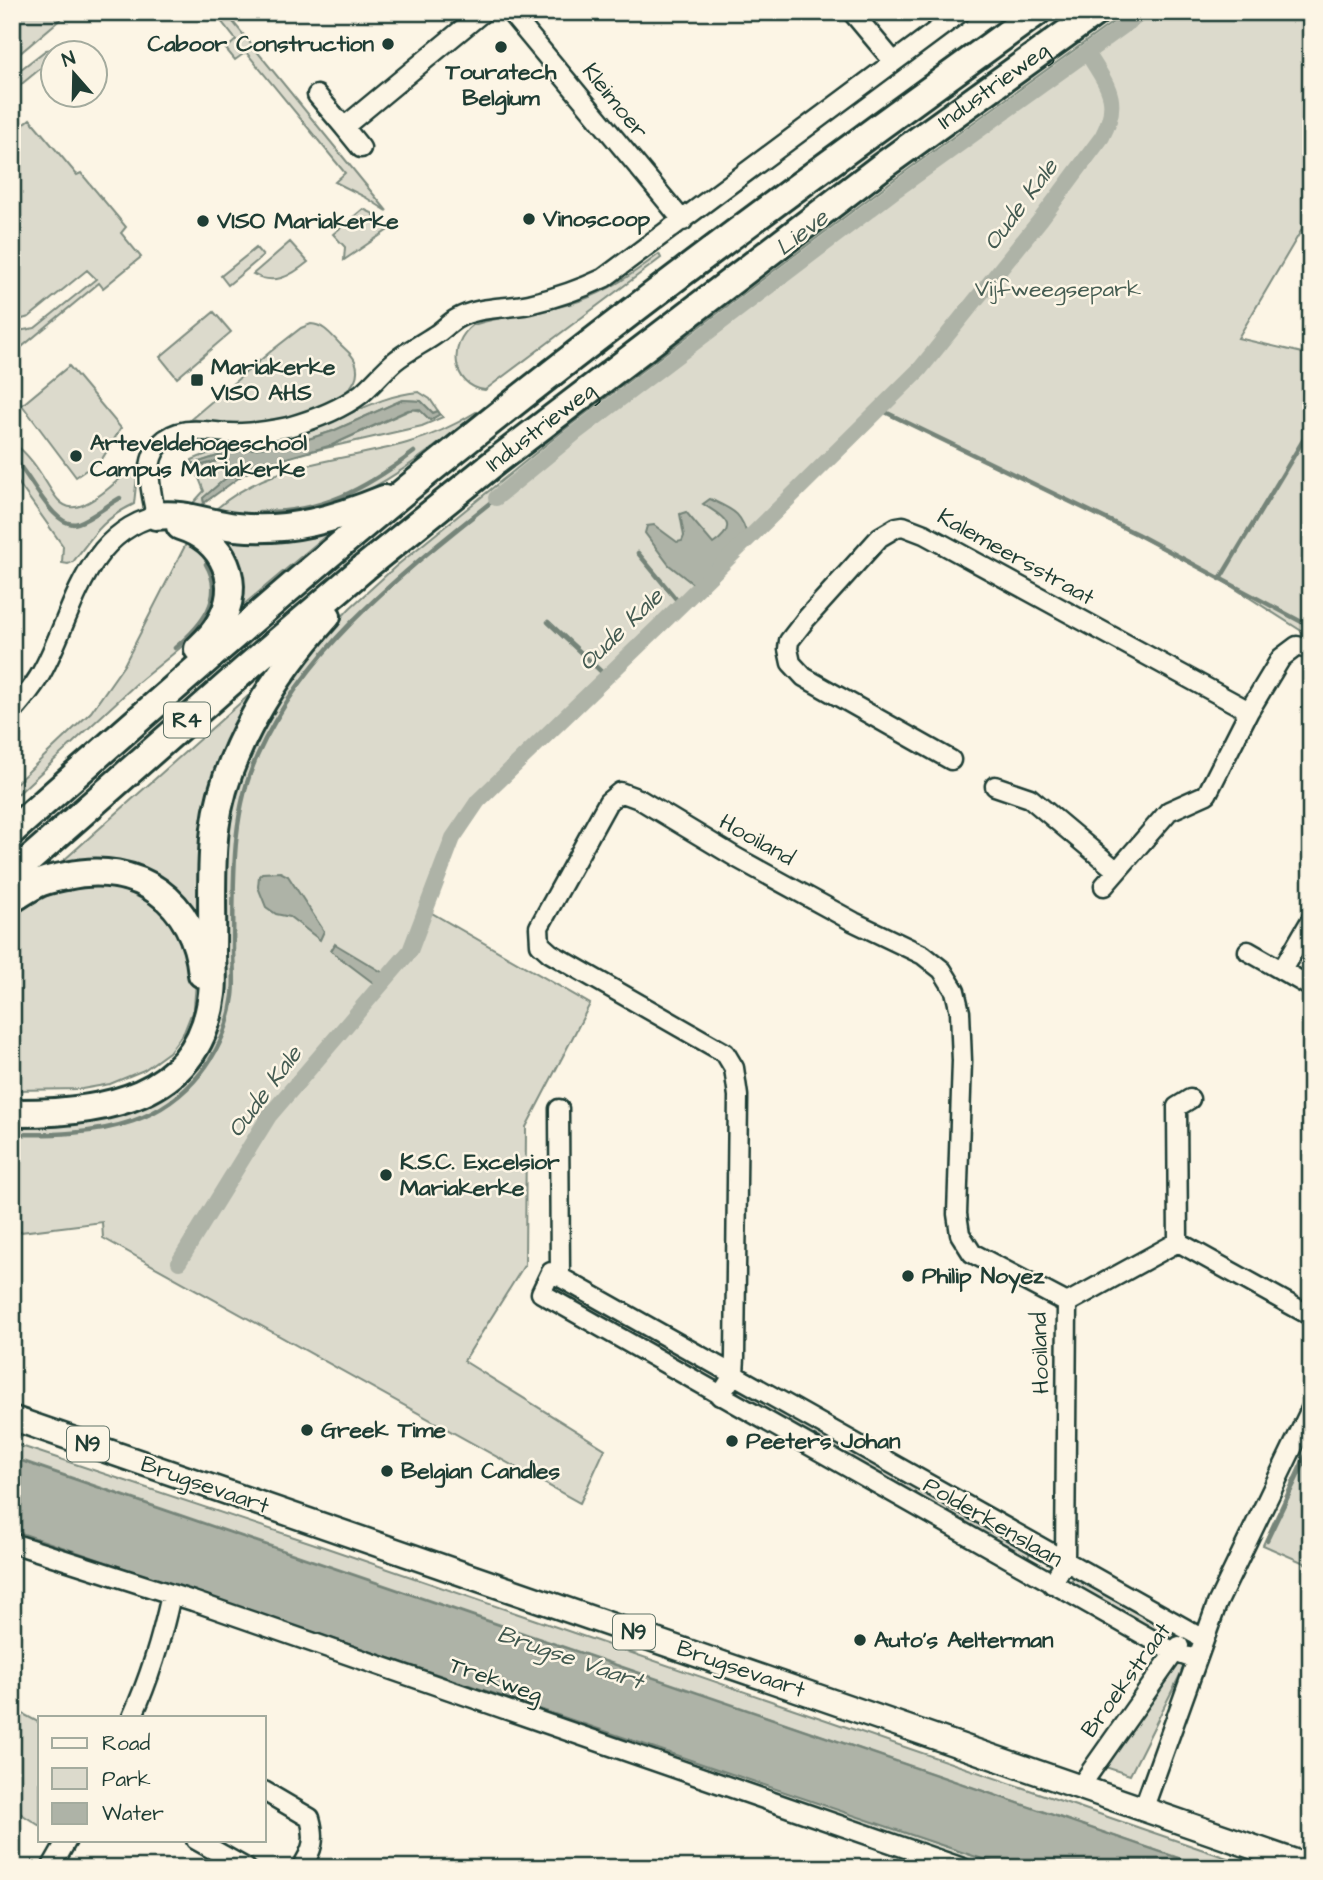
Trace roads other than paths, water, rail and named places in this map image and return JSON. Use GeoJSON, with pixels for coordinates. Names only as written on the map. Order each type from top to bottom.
{"type":"FeatureCollection","features":[{"type":"Feature","properties":{"kind":"highway","name":"Industrieweg"},"geometry":{"type":"LineString","coordinates":[[12,831],[161,699],[408,489],[750,221],[1037,12]]}},
{"type":"Feature","properties":{"kind":"highway","name":"Industrieweg"},"geometry":{"type":"LineString","coordinates":[[12,875],[249,666],[558,412],[881,167],[1096,12]]}},
{"type":"Feature","properties":{"kind":"highway","name":"R4"},"geometry":{"type":"LineString","coordinates":[[156,516],[170,514],[234,527],[283,527],[337,517],[408,489]]}},
{"type":"Feature","properties":{"kind":"highway","name":"R4"},"geometry":{"type":"LineString","coordinates":[[156,516],[191,529],[209,540],[222,555],[230,581],[226,610],[220,624],[161,699]]}},
{"type":"Feature","properties":{"kind":"highway"},"geometry":{"type":"LineString","coordinates":[[12,1114],[67,1112],[126,1101],[149,1090],[185,1061],[207,1021],[213,992],[215,828],[237,749],[281,675],[365,568]]}},
{"type":"Feature","properties":{"kind":"highway"},"geometry":{"type":"LineString","coordinates":[[12,899],[36,884],[85,872],[115,873],[142,880],[169,899],[187,921],[200,953],[202,991],[197,1018],[177,1055],[144,1081],[122,1091],[97,1097],[67,1102],[12,1103]]}},
{"type":"Feature","properties":{"kind":"main road","name":"Brugsevaart"},"geometry":{"type":"LineString","coordinates":[[12,1418],[1311,1867]]}},
{"type":"Feature","properties":{"kind":"street"},"geometry":{"type":"LineString","coordinates":[[344,127],[484,12]]}},
{"type":"Feature","properties":{"kind":"street","name":"Kleimoer"},"geometry":{"type":"LineString","coordinates":[[510,12],[682,221]]}},
{"type":"Feature","properties":{"kind":"street"},"geometry":{"type":"LineString","coordinates":[[852,12],[893,61]]}},
{"type":"Feature","properties":{"kind":"street"},"geometry":{"type":"LineString","coordinates":[[12,712],[44,669],[101,549],[128,526],[156,516],[150,466],[152,456],[159,445],[169,438],[192,430],[261,432],[289,426],[342,406],[361,394],[396,360],[457,318],[482,309],[526,304],[572,293],[604,278],[961,12]]}},
{"type":"Feature","properties":{"kind":"street"},"geometry":{"type":"LineString","coordinates":[[317,95],[361,148]]}},
{"type":"Feature","properties":{"kind":"street","name":"Kalemeersstraat"},"geometry":{"type":"LineString","coordinates":[[951,760],[804,677],[795,670],[789,656],[789,641],[806,619],[880,537],[897,527],[911,527],[1249,712]]}},
{"type":"Feature","properties":{"kind":"street"},"geometry":{"type":"LineString","coordinates":[[1104,886],[1169,811],[1206,794],[1280,658],[1297,646],[1311,650]]}},
{"type":"Feature","properties":{"kind":"street"},"geometry":{"type":"LineString","coordinates":[[995,786],[1030,798],[1117,871]]}},
{"type":"Feature","properties":{"kind":"street","name":"Hooiland"},"geometry":{"type":"LineString","coordinates":[[734,1374],[738,1096],[734,1068],[724,1053],[562,960],[540,944],[539,927],[608,802],[620,792],[639,799],[737,858],[854,922],[923,955],[942,970],[955,991],[960,1012],[962,1061],[957,1214],[960,1234],[972,1253],[1067,1303],[1065,1562]]}},
{"type":"Feature","properties":{"kind":"street"},"geometry":{"type":"LineString","coordinates":[[1282,970],[1311,920]]}},
{"type":"Feature","properties":{"kind":"street"},"geometry":{"type":"LineString","coordinates":[[1248,951],[1311,987]]}},
{"type":"Feature","properties":{"kind":"street"},"geometry":{"type":"LineString","coordinates":[[1178,1102],[1178,1242]]}},
{"type":"Feature","properties":{"kind":"street"},"geometry":{"type":"LineString","coordinates":[[558,1110],[560,1277]]}},
{"type":"Feature","properties":{"kind":"street"},"geometry":{"type":"LineString","coordinates":[[1067,1303],[1178,1242]]}},
{"type":"Feature","properties":{"kind":"street"},"geometry":{"type":"LineString","coordinates":[[1178,1242],[1311,1316]]}},
{"type":"Feature","properties":{"kind":"street","name":"Polderkenslaan"},"geometry":{"type":"LineString","coordinates":[[1196,1660],[1174,1652],[1052,1584],[541,1293],[551,1272],[1198,1635]]}},
{"type":"Feature","properties":{"kind":"street"},"geometry":{"type":"LineString","coordinates":[[720,1396],[734,1374]]}},
{"type":"Feature","properties":{"kind":"street","name":"Broekstraat"},"geometry":{"type":"LineString","coordinates":[[1079,1788],[1174,1652],[1198,1635],[1217,1604],[1311,1409]]}},
{"type":"Feature","properties":{"kind":"street","name":"Trekweg"},"geometry":{"type":"LineString","coordinates":[[12,1543],[171,1595],[963,1868]]}},
{"type":"Feature","properties":{"kind":"street"},"geometry":{"type":"LineString","coordinates":[[1052,1584],[1065,1562]]}},
{"type":"Feature","properties":{"kind":"street"},"geometry":{"type":"LineString","coordinates":[[134,1716],[162,1638],[171,1595]]}},
{"type":"Feature","properties":{"kind":"street","name":"Broekstraat"},"geometry":{"type":"LineString","coordinates":[[1143,1810],[1196,1660],[1198,1635]]}},
{"type":"Feature","properties":{"kind":"street"},"geometry":{"type":"LineString","coordinates":[[266,1792],[310,1818],[314,1833],[313,1850],[301,1868]]}},
{"type":"Feature","properties":{"kind":"street"},"geometry":{"type":"LineString","coordinates":[[51,1868],[66,1842]]}},
{"type":"Feature","properties":{"kind":"street"},"geometry":{"type":"LineString","coordinates":[[200,1842],[246,1868]]}},
{"type":"Feature","properties":{"kind":"water"},"geometry":{"type":"Polygon","coordinates":[[[402,400],[421,401],[433,413],[438,411],[440,414],[430,420],[419,409],[408,410],[332,445],[266,464],[244,474],[204,503],[203,498],[226,478],[228,465],[223,461],[195,467],[193,464],[230,452],[296,443],[333,431],[402,400]]]}},
{"type":"Feature","properties":{"kind":"water"},"geometry":{"type":"Polygon","coordinates":[[[710,499],[739,517],[748,539],[698,588],[669,565],[645,533],[647,526],[654,525],[677,542],[682,541],[684,536],[680,514],[686,512],[713,544],[726,532],[727,527],[723,518],[703,504],[710,499]]]}},
{"type":"Feature","properties":{"kind":"water"},"geometry":{"type":"Polygon","coordinates":[[[280,872],[288,876],[324,931],[320,940],[290,917],[276,914],[266,907],[258,887],[259,876],[262,873],[280,872]]]}},
{"type":"Feature","properties":{"kind":"water"},"geometry":{"type":"Polygon","coordinates":[[[335,944],[390,977],[380,988],[331,951],[335,944]]]}},
{"type":"Feature","properties":{"kind":"water","name":"Brugse Vaart"},"geometry":{"type":"Polygon","coordinates":[[[12,1458],[1207,1868],[1009,1868],[12,1530],[12,1458]]]}},
{"type":"Feature","properties":{"kind":"waterway","name":"Lieve"},"geometry":{"type":"LineString","coordinates":[[496,498],[574,434],[897,189],[1143,12]]}},
{"type":"Feature","properties":{"kind":"waterway","name":"Oude Kale"},"geometry":{"type":"LineString","coordinates":[[179,1262],[269,1116],[410,951],[453,838],[478,801],[920,369],[1041,219],[1102,137],[1111,115],[1108,88],[1091,59]]}},
{"type":"Feature","properties":{"kind":"waterway"},"geometry":{"type":"LineString","coordinates":[[879,409],[1137,534],[1311,627]]}},
{"type":"Feature","properties":{"kind":"waterway"},"geometry":{"type":"LineString","coordinates":[[1220,579],[1311,427]]}},
{"type":"Feature","properties":{"kind":"waterway"},"geometry":{"type":"LineString","coordinates":[[259,512],[303,508],[342,496],[360,488],[414,452]]}},
{"type":"Feature","properties":{"kind":"waterway","name":"Lieve"},"geometry":{"type":"LineString","coordinates":[[12,457],[51,509],[69,523],[83,521],[120,498]]}},
{"type":"Feature","properties":{"kind":"waterway"},"geometry":{"type":"LineString","coordinates":[[12,1134],[73,1133],[104,1129],[133,1121],[153,1113],[171,1101],[201,1073],[222,1037],[233,996],[235,850],[242,802],[257,756],[278,716],[331,645],[393,583],[496,498]]}},
{"type":"Feature","properties":{"kind":"waterway"},"geometry":{"type":"LineString","coordinates":[[638,553],[681,605]]}},
{"type":"Feature","properties":{"kind":"waterway"},"geometry":{"type":"LineString","coordinates":[[175,648],[202,621],[212,600],[213,588],[206,564]]}},
{"type":"Feature","properties":{"kind":"waterway"},"geometry":{"type":"LineString","coordinates":[[548,622],[607,677]]}},
{"type":"Feature","properties":{"kind":"waterway"},"geometry":{"type":"LineString","coordinates":[[1267,1540],[1311,1448]]}},
{"type":"Feature","properties":{"kind":"place","name":"Caboor Construction"},"geometry":{"type":"Point","coordinates":[388,44]}},
{"type":"Feature","properties":{"kind":"place","name":"Touratech Belgium"},"geometry":{"type":"Point","coordinates":[501,47]}},
{"type":"Feature","properties":{"kind":"place","name":"Vinoscoop"},"geometry":{"type":"Point","coordinates":[529,219]}},
{"type":"Feature","properties":{"kind":"place","name":"VISO Mariakerke"},"geometry":{"type":"Point","coordinates":[203,221]}},
{"type":"Feature","properties":{"kind":"place","name":"Mariakerke VISO AHS"},"geometry":{"type":"Point","coordinates":[197,380]}},
{"type":"Feature","properties":{"kind":"place","name":"Arteveldehogeschool Campus Mariakerke"},"geometry":{"type":"Point","coordinates":[76,456]}},
{"type":"Feature","properties":{"kind":"place","name":"K.S.C. Excelsior Mariakerke"},"geometry":{"type":"Point","coordinates":[386,1175]}},
{"type":"Feature","properties":{"kind":"place","name":"Philip Noyez"},"geometry":{"type":"Point","coordinates":[908,1276]}},
{"type":"Feature","properties":{"kind":"place","name":"Greek Time"},"geometry":{"type":"Point","coordinates":[307,1430]}},
{"type":"Feature","properties":{"kind":"place","name":"Peeters Johan"},"geometry":{"type":"Point","coordinates":[732,1441]}},
{"type":"Feature","properties":{"kind":"place","name":"Belgian Candles"},"geometry":{"type":"Point","coordinates":[387,1471]}},
{"type":"Feature","properties":{"kind":"place","name":"Auto's Aelterman"},"geometry":{"type":"Point","coordinates":[860,1640]}},
{"type":"Feature","properties":{"kind":"park label","name":"Vijfweegsepark"},"geometry":{"type":"Point","coordinates":[1058,289]}}]}
